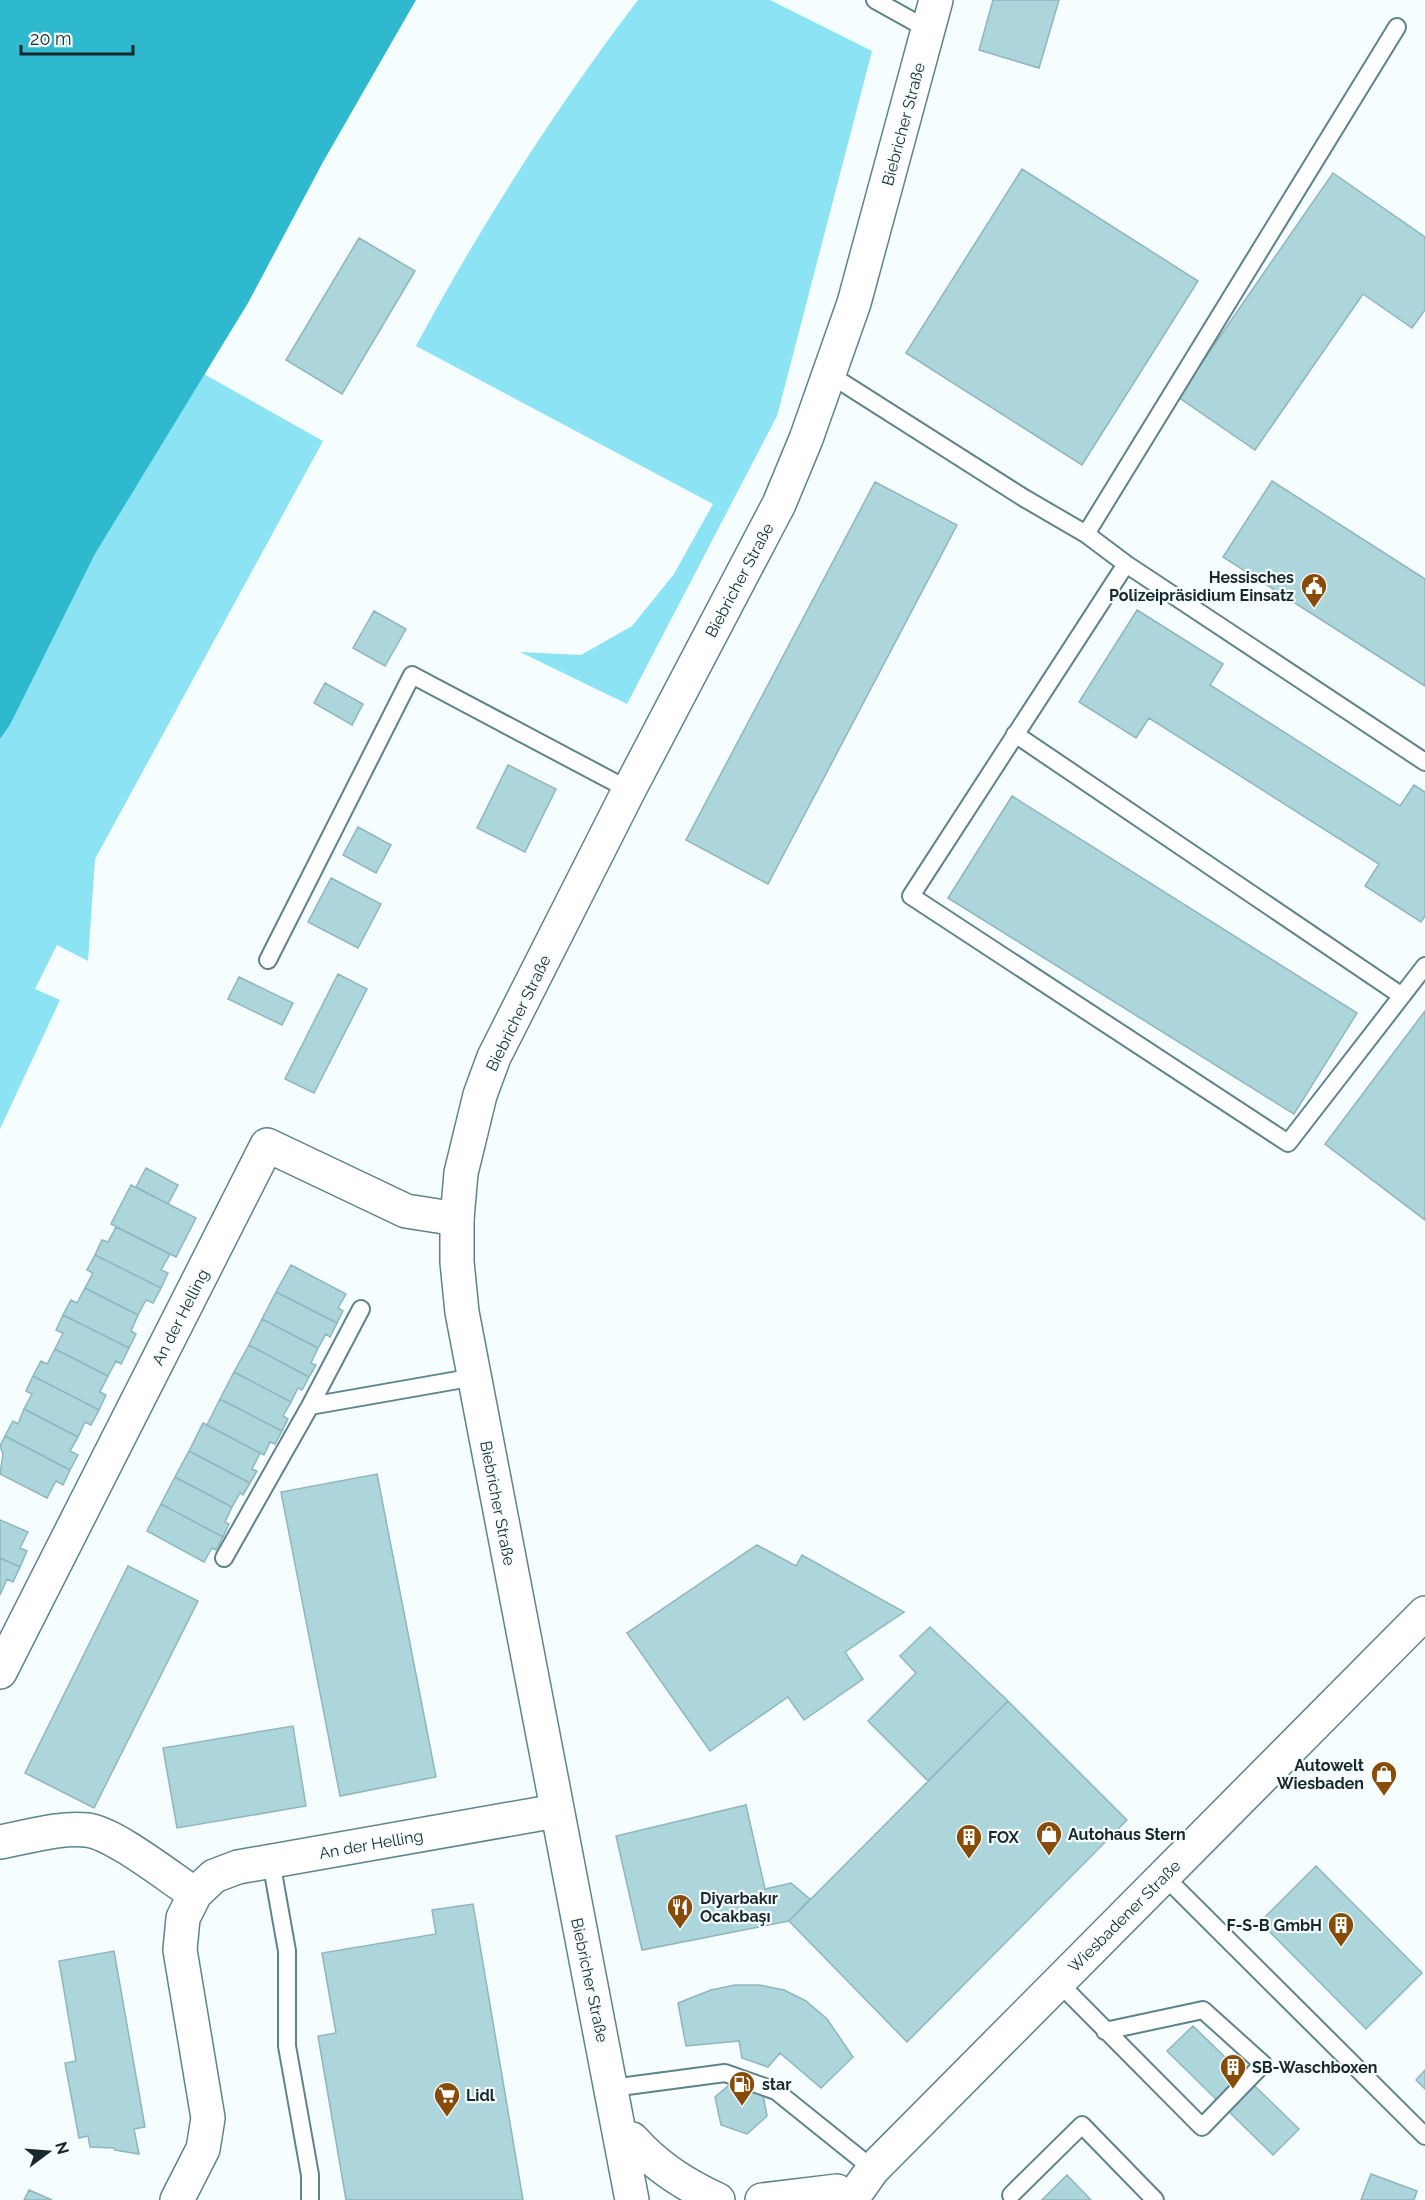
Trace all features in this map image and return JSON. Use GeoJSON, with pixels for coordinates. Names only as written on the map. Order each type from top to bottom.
{"type":"FeatureCollection","features":[{"type":"Feature","properties":{"kind":"street","name":"Biebricher Straße"},"geometry":{"type":"LineString","coordinates":[[632,2200],[462,1312],[457,1262],[457,1220],[461,1173],[470,1130],[494,1057],[629,790],[778,504],[854,303],[933,15]]}},
{"type":"Feature","properties":{"kind":"street","name":"An der Helling"},"geometry":{"type":"LineString","coordinates":[[0,1672],[267,1145],[406,1210],[457,1220]]}},
{"type":"Feature","properties":{"kind":"street","name":"Wiesbadener Straße"},"geometry":{"type":"LineString","coordinates":[[837,2197],[873,2169],[1425,1613]]}},
{"type":"Feature","properties":{"kind":"street","name":"An der Helling"},"geometry":{"type":"LineString","coordinates":[[177,2200],[203,2149],[208,2118],[180,1950],[183,1918],[195,1894],[214,1876],[238,1867],[556,1811]]}},
{"type":"Feature","properties":{"kind":"street"},"geometry":{"type":"LineString","coordinates":[[0,1842],[68,1830],[90,1830],[114,1841],[195,1894]]}},
{"type":"Feature","properties":{"kind":"street","name":"Biebricher Straße"},"geometry":{"type":"LineString","coordinates":[[612,2088],[655,2200]]}},
{"type":"Feature","properties":{"kind":"street"},"geometry":{"type":"LineString","coordinates":[[632,2139],[676,2179],[718,2200]]}},
{"type":"Feature","properties":{"kind":"street"},"geometry":{"type":"LineString","coordinates":[[762,2200],[837,2197]]}},
{"type":"Feature","properties":{"kind":"lane"},"geometry":{"type":"LineString","coordinates":[[875,0],[933,15]]}},
{"type":"Feature","properties":{"kind":"lane"},"geometry":{"type":"LineString","coordinates":[[1086,534],[1396,27]]}},
{"type":"Feature","properties":{"kind":"lane"},"geometry":{"type":"LineString","coordinates":[[829,374],[1024,498],[1086,534],[1126,564],[1425,762]]}},
{"type":"Feature","properties":{"kind":"lane"},"geometry":{"type":"LineString","coordinates":[[1126,564],[911,896],[1288,1143],[1425,966]]}},
{"type":"Feature","properties":{"kind":"lane"},"geometry":{"type":"LineString","coordinates":[[268,960],[412,675],[629,790]]}},
{"type":"Feature","properties":{"kind":"lane"},"geometry":{"type":"LineString","coordinates":[[1015,734],[1402,996]]}},
{"type":"Feature","properties":{"kind":"lane"},"geometry":{"type":"LineString","coordinates":[[224,1558],[310,1406],[361,1309]]}},
{"type":"Feature","properties":{"kind":"lane"},"geometry":{"type":"LineString","coordinates":[[310,1406],[475,1377]]}},
{"type":"Feature","properties":{"kind":"lane"},"geometry":{"type":"LineString","coordinates":[[272,1862],[287,1951],[287,2046],[310,2175],[310,2200]]}},
{"type":"Feature","properties":{"kind":"lane"},"geometry":{"type":"LineString","coordinates":[[1164,1876],[1425,2136]]}},
{"type":"Feature","properties":{"kind":"lane"},"geometry":{"type":"LineString","coordinates":[[1058,1982],[1106,2031],[1202,2127],[1263,2064],[1203,2010],[1106,2031]]}},
{"type":"Feature","properties":{"kind":"lane"},"geometry":{"type":"LineString","coordinates":[[612,2088],[724,2073],[776,2091],[873,2169]]}},
{"type":"Feature","properties":{"kind":"lane"},"geometry":{"type":"LineString","coordinates":[[1011,2195],[1082,2125],[1155,2200]]}},
{"type":"Feature","properties":{"kind":"shaded area"},"geometry":{"type":"Polygon","coordinates":[[[0,0],[416,0],[323,162],[248,303],[95,554],[10,725],[0,739],[0,0]]]}},
{"type":"Feature","properties":{"kind":"shaded area"},"geometry":{"type":"Polygon","coordinates":[[[638,0],[770,0],[872,51],[777,416],[627,704],[520,652],[581,655],[632,626],[674,574],[713,504],[416,346],[466,256],[520,168],[577,83],[638,0]]]}},
{"type":"Feature","properties":{"kind":"shaded area"},"geometry":{"type":"Polygon","coordinates":[[[204,374],[323,441],[95,859],[88,961],[57,945],[35,989],[60,1000],[0,1129],[0,739],[10,725],[95,554],[204,374]]]}},
{"type":"Feature","properties":{"kind":"building"},"geometry":{"type":"Polygon","coordinates":[[[993,0],[1059,0],[1039,68],[979,50],[993,0]]]}},
{"type":"Feature","properties":{"kind":"building"},"geometry":{"type":"Polygon","coordinates":[[[1022,169],[1198,281],[1082,465],[906,353],[1022,169]]]}},
{"type":"Feature","properties":{"kind":"building"},"geometry":{"type":"Polygon","coordinates":[[[1333,173],[1425,237],[1425,310],[1412,328],[1363,294],[1255,450],[1178,397],[1333,173]]]}},
{"type":"Feature","properties":{"kind":"building"},"geometry":{"type":"Polygon","coordinates":[[[359,238],[415,271],[342,394],[286,360],[359,238]]]}},
{"type":"Feature","properties":{"kind":"building"},"geometry":{"type":"Polygon","coordinates":[[[1272,481],[1425,579],[1425,686],[1223,557],[1272,481]]]}},
{"type":"Feature","properties":{"kind":"building"},"geometry":{"type":"Polygon","coordinates":[[[875,482],[957,525],[768,884],[686,840],[875,482]]]}},
{"type":"Feature","properties":{"kind":"building"},"geometry":{"type":"Polygon","coordinates":[[[1137,610],[1223,664],[1210,685],[1400,806],[1414,785],[1425,792],[1425,916],[1421,922],[1365,886],[1379,864],[1149,718],[1136,738],[1079,702],[1137,610]]]}},
{"type":"Feature","properties":{"kind":"building"},"geometry":{"type":"Polygon","coordinates":[[[374,611],[406,629],[385,666],[353,648],[374,611]]]}},
{"type":"Feature","properties":{"kind":"building"},"geometry":{"type":"Polygon","coordinates":[[[325,683],[363,704],[352,725],[314,703],[325,683]]]}},
{"type":"Feature","properties":{"kind":"building"},"geometry":{"type":"Polygon","coordinates":[[[508,765],[556,789],[525,852],[477,828],[508,765]]]}},
{"type":"Feature","properties":{"kind":"building"},"geometry":{"type":"Polygon","coordinates":[[[1012,796],[1357,1013],[1294,1114],[948,898],[1012,796]]]}},
{"type":"Feature","properties":{"kind":"building"},"geometry":{"type":"Polygon","coordinates":[[[358,827],[391,845],[376,873],[343,855],[358,827]]]}},
{"type":"Feature","properties":{"kind":"building"},"geometry":{"type":"Polygon","coordinates":[[[331,878],[381,904],[358,948],[308,922],[331,878]]]}},
{"type":"Feature","properties":{"kind":"building"},"geometry":{"type":"Polygon","coordinates":[[[338,974],[367,989],[314,1093],[285,1079],[338,974]]]}},
{"type":"Feature","properties":{"kind":"building"},"geometry":{"type":"Polygon","coordinates":[[[239,977],[293,1003],[282,1025],[228,999],[239,977]]]}},
{"type":"Feature","properties":{"kind":"building"},"geometry":{"type":"Polygon","coordinates":[[[1425,1011],[1425,1220],[1325,1144],[1425,1011]]]}},
{"type":"Feature","properties":{"kind":"building"},"geometry":{"type":"Polygon","coordinates":[[[146,1168],[178,1185],[168,1204],[136,1187],[146,1168]]]}},
{"type":"Feature","properties":{"kind":"building"},"geometry":{"type":"Polygon","coordinates":[[[131,1185],[196,1218],[176,1257],[111,1224],[131,1185]]]}},
{"type":"Feature","properties":{"kind":"building"},"geometry":{"type":"Polygon","coordinates":[[[116,1227],[170,1254],[161,1270],[168,1273],[161,1288],[95,1255],[102,1240],[108,1242],[116,1227]]]}},
{"type":"Feature","properties":{"kind":"building"},"geometry":{"type":"Polygon","coordinates":[[[95,1255],[161,1288],[153,1303],[146,1300],[138,1315],[85,1288],[93,1273],[87,1270],[95,1255]]]}},
{"type":"Feature","properties":{"kind":"building"},"geometry":{"type":"Polygon","coordinates":[[[291,1265],[346,1294],[338,1308],[343,1311],[337,1323],[276,1292],[291,1265]]]}},
{"type":"Feature","properties":{"kind":"building"},"geometry":{"type":"Polygon","coordinates":[[[85,1288],[138,1315],[131,1331],[136,1334],[129,1348],[63,1315],[71,1300],[77,1303],[85,1288]]]}},
{"type":"Feature","properties":{"kind":"building"},"geometry":{"type":"Polygon","coordinates":[[[276,1292],[337,1323],[330,1337],[326,1334],[318,1348],[262,1319],[276,1292]]]}},
{"type":"Feature","properties":{"kind":"building"},"geometry":{"type":"Polygon","coordinates":[[[63,1315],[129,1348],[121,1364],[116,1361],[108,1376],[55,1349],[63,1333],[56,1330],[63,1315]]]}},
{"type":"Feature","properties":{"kind":"building"},"geometry":{"type":"Polygon","coordinates":[[[262,1319],[318,1348],[311,1363],[316,1365],[309,1377],[249,1345],[262,1319]]]}},
{"type":"Feature","properties":{"kind":"building"},"geometry":{"type":"Polygon","coordinates":[[[249,1345],[309,1377],[302,1390],[298,1388],[291,1402],[234,1372],[249,1345]]]}},
{"type":"Feature","properties":{"kind":"building"},"geometry":{"type":"Polygon","coordinates":[[[55,1349],[108,1376],[100,1392],[106,1395],[99,1410],[33,1376],[41,1361],[47,1364],[55,1349]]]}},
{"type":"Feature","properties":{"kind":"building"},"geometry":{"type":"Polygon","coordinates":[[[234,1372],[291,1402],[283,1416],[288,1419],[282,1431],[220,1399],[234,1372]]]}},
{"type":"Feature","properties":{"kind":"building"},"geometry":{"type":"Polygon","coordinates":[[[33,1376],[99,1410],[91,1425],[85,1422],[78,1437],[24,1409],[32,1394],[26,1391],[33,1376]]]}},
{"type":"Feature","properties":{"kind":"building"},"geometry":{"type":"Polygon","coordinates":[[[220,1399],[282,1431],[275,1444],[270,1442],[264,1455],[207,1425],[220,1399]]]}},
{"type":"Feature","properties":{"kind":"building"},"geometry":{"type":"Polygon","coordinates":[[[24,1409],[78,1437],[70,1451],[78,1455],[70,1470],[5,1436],[13,1421],[18,1424],[24,1409]]]}},
{"type":"Feature","properties":{"kind":"building"},"geometry":{"type":"Polygon","coordinates":[[[203,1423],[260,1453],[252,1469],[257,1471],[250,1483],[189,1451],[203,1423]]]}},
{"type":"Feature","properties":{"kind":"building"},"geometry":{"type":"Polygon","coordinates":[[[5,1436],[70,1470],[63,1485],[56,1481],[47,1498],[0,1474],[3,1454],[0,1446],[5,1436]]]}},
{"type":"Feature","properties":{"kind":"building"},"geometry":{"type":"Polygon","coordinates":[[[189,1451],[250,1483],[243,1495],[240,1493],[232,1507],[175,1477],[189,1451]]]}},
{"type":"Feature","properties":{"kind":"building"},"geometry":{"type":"Polygon","coordinates":[[[377,1474],[436,1777],[340,1796],[281,1492],[377,1474]]]}},
{"type":"Feature","properties":{"kind":"building"},"geometry":{"type":"Polygon","coordinates":[[[175,1477],[232,1507],[225,1522],[229,1524],[223,1537],[161,1504],[175,1477]]]}},
{"type":"Feature","properties":{"kind":"building"},"geometry":{"type":"Polygon","coordinates":[[[161,1504],[223,1537],[216,1550],[212,1548],[204,1562],[147,1531],[161,1504]]]}},
{"type":"Feature","properties":{"kind":"building"},"geometry":{"type":"Polygon","coordinates":[[[0,1520],[28,1532],[20,1548],[27,1551],[20,1567],[0,1558],[0,1520]]]}},
{"type":"Feature","properties":{"kind":"building"},"geometry":{"type":"Polygon","coordinates":[[[757,1545],[796,1566],[802,1555],[904,1612],[845,1652],[863,1679],[804,1720],[788,1697],[710,1751],[627,1633],[757,1545]]]}},
{"type":"Feature","properties":{"kind":"building"},"geometry":{"type":"Polygon","coordinates":[[[0,1558],[20,1567],[13,1582],[7,1579],[0,1595],[0,1558]]]}},
{"type":"Feature","properties":{"kind":"building"},"geometry":{"type":"Polygon","coordinates":[[[128,1566],[198,1601],[94,1808],[25,1773],[128,1566]]]}},
{"type":"Feature","properties":{"kind":"building"},"geometry":{"type":"Polygon","coordinates":[[[930,1627],[1008,1701],[928,1781],[868,1721],[916,1673],[900,1656],[930,1627]]]}},
{"type":"Feature","properties":{"kind":"building","name":"FOX"},"geometry":{"type":"Polygon","coordinates":[[[1008,1701],[1127,1820],[907,2042],[789,1921],[1008,1701]]]}},
{"type":"Feature","properties":{"kind":"building"},"geometry":{"type":"Polygon","coordinates":[[[293,1726],[306,1806],[177,1828],[163,1748],[293,1726]]]}},
{"type":"Feature","properties":{"kind":"building"},"geometry":{"type":"Polygon","coordinates":[[[746,1805],[765,1889],[791,1883],[810,1899],[789,1921],[642,1950],[616,1836],[746,1805]]]}},
{"type":"Feature","properties":{"kind":"building","name":"F-S-B GmbH"},"geometry":{"type":"Polygon","coordinates":[[[1316,1866],[1422,1973],[1366,2029],[1260,1922],[1316,1866]]]}},
{"type":"Feature","properties":{"kind":"building"},"geometry":{"type":"Polygon","coordinates":[[[473,1904],[523,2200],[346,2200],[318,2036],[336,2033],[322,1953],[436,1934],[432,1910],[473,1904]]]}},
{"type":"Feature","properties":{"kind":"building"},"geometry":{"type":"Polygon","coordinates":[[[114,1951],[145,2127],[134,2129],[139,2154],[114,2148],[90,2147],[88,2136],[79,2138],[65,2063],[76,2061],[59,1961],[114,1951]]]}},
{"type":"Feature","properties":{"kind":"building"},"geometry":{"type":"Polygon","coordinates":[[[735,1985],[759,1985],[784,1990],[806,2001],[827,2019],[853,2057],[821,2088],[780,2053],[768,2067],[742,2058],[739,2041],[686,2046],[678,2003],[711,1990],[735,1985]]]}},
{"type":"Feature","properties":{"kind":"building","name":"SB-Waschboxen"},"geometry":{"type":"Polygon","coordinates":[[[1193,2026],[1299,2129],[1273,2155],[1167,2051],[1193,2026]]]}},
{"type":"Feature","properties":{"kind":"building"},"geometry":{"type":"Polygon","coordinates":[[[1425,2070],[1425,2089],[1416,2080],[1425,2070]]]}},
{"type":"Feature","properties":{"kind":"building"},"geometry":{"type":"Polygon","coordinates":[[[736,2079],[762,2089],[767,2116],[747,2134],[721,2125],[715,2097],[736,2079]]]}},
{"type":"Feature","properties":{"kind":"building"},"geometry":{"type":"Polygon","coordinates":[[[1371,2174],[1417,2191],[1414,2200],[1361,2200],[1371,2174]]]}},
{"type":"Feature","properties":{"kind":"building"},"geometry":{"type":"Polygon","coordinates":[[[1067,2175],[1091,2200],[1042,2200],[1067,2175]]]}},
{"type":"Feature","properties":{"kind":"building"},"geometry":{"type":"Polygon","coordinates":[[[29,2190],[52,2200],[24,2200],[29,2190]]]}},
{"type":"Feature","properties":{"kind":"place","name":"Hessisches Polizeipräsidium Einsatz"},"geometry":{"type":"Point","coordinates":[1314,609]}},
{"type":"Feature","properties":{"kind":"place","name":"Autowelt Wiesbaden"},"geometry":{"type":"Point","coordinates":[1384,1797]}},
{"type":"Feature","properties":{"kind":"place","name":"Autohaus Stern"},"geometry":{"type":"Point","coordinates":[1049,1857]}},
{"type":"Feature","properties":{"kind":"place","name":"FOX"},"geometry":{"type":"Point","coordinates":[969,1860]}},
{"type":"Feature","properties":{"kind":"place","name":"Diyarbakır Ocakbaşı"},"geometry":{"type":"Point","coordinates":[680,1930]}},
{"type":"Feature","properties":{"kind":"place","name":"F-S-B GmbH"},"geometry":{"type":"Point","coordinates":[1341,1948]}},
{"type":"Feature","properties":{"kind":"place","name":"SB-Waschboxen"},"geometry":{"type":"Point","coordinates":[1233,2090]}},
{"type":"Feature","properties":{"kind":"place","name":"star"},"geometry":{"type":"Point","coordinates":[742,2107]}},
{"type":"Feature","properties":{"kind":"place","name":"Lidl"},"geometry":{"type":"Point","coordinates":[447,2118]}}]}
